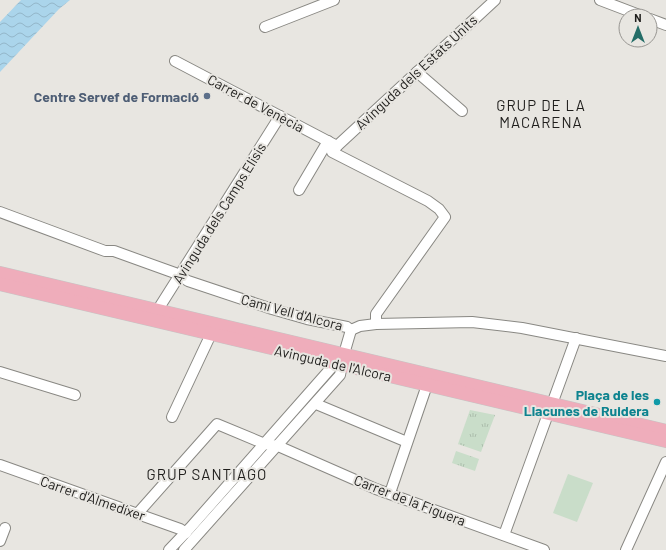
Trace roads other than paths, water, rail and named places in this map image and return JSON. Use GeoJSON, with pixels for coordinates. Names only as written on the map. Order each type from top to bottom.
{"type":"FeatureCollection","features":[{"type":"Feature","properties":{"kind":"main road","name":"Avinguda de l'Alcora"},"geometry":{"type":"LineString","coordinates":[[0,273],[157,311],[427,385],[666,431]]}},
{"type":"Feature","properties":{"kind":"main road","name":"Avinguda de l'Alcora"},"geometry":{"type":"LineString","coordinates":[[0,284],[211,334],[340,361],[550,409],[666,441]]}},
{"type":"Feature","properties":{"kind":"street"},"geometry":{"type":"LineString","coordinates":[[265,27],[334,0]]}},
{"type":"Feature","properties":{"kind":"street","name":"Avinguda dels Estats Units"},"geometry":{"type":"LineString","coordinates":[[299,190],[333,144],[417,72],[475,16],[495,0]]}},
{"type":"Feature","properties":{"kind":"street"},"geometry":{"type":"LineString","coordinates":[[600,0],[621,8]]}},
{"type":"Feature","properties":{"kind":"street","name":"Carrer de Venècia"},"geometry":{"type":"LineString","coordinates":[[175,61],[333,144]]}},
{"type":"Feature","properties":{"kind":"street"},"geometry":{"type":"LineString","coordinates":[[417,72],[462,111]]}},
{"type":"Feature","properties":{"kind":"street","name":"Avinguda dels Camps Elisis"},"geometry":{"type":"LineString","coordinates":[[157,311],[280,116]]}},
{"type":"Feature","properties":{"kind":"street"},"geometry":{"type":"LineString","coordinates":[[333,144],[332,152],[428,201],[439,209],[445,217],[376,314],[376,324]]}},
{"type":"Feature","properties":{"kind":"street","name":"Camí Vell d'Alcora"},"geometry":{"type":"LineString","coordinates":[[0,212],[105,251],[114,251],[179,276],[188,281],[272,309],[307,319],[347,327],[352,330],[360,326],[376,324],[472,322],[576,338],[666,356]]}},
{"type":"Feature","properties":{"kind":"street"},"geometry":{"type":"LineString","coordinates":[[169,550],[186,533],[340,361],[352,330]]}},
{"type":"Feature","properties":{"kind":"street"},"geometry":{"type":"LineString","coordinates":[[172,418],[211,334]]}},
{"type":"Feature","properties":{"kind":"street"},"geometry":{"type":"LineString","coordinates":[[504,535],[576,338]]}},
{"type":"Feature","properties":{"kind":"street"},"geometry":{"type":"LineString","coordinates":[[184,550],[316,404],[340,375],[340,361]]}},
{"type":"Feature","properties":{"kind":"street"},"geometry":{"type":"LineString","coordinates":[[0,372],[75,395]]}},
{"type":"Feature","properties":{"kind":"street"},"geometry":{"type":"LineString","coordinates":[[390,493],[427,385]]}},
{"type":"Feature","properties":{"kind":"street"},"geometry":{"type":"LineString","coordinates":[[316,404],[407,442]]}},
{"type":"Feature","properties":{"kind":"street","name":"Carrer de la Figuera"},"geometry":{"type":"LineString","coordinates":[[138,513],[217,424],[265,444],[278,446],[376,489],[544,550]]}},
{"type":"Feature","properties":{"kind":"street"},"geometry":{"type":"LineString","coordinates":[[626,550],[666,462]]}},
{"type":"Feature","properties":{"kind":"street","name":"Carrer d'Almedíxer"},"geometry":{"type":"LineString","coordinates":[[0,465],[138,513],[180,529],[186,533]]}},
{"type":"Feature","properties":{"kind":"street"},"geometry":{"type":"LineString","coordinates":[[0,541],[5,528]]}},
{"type":"Feature","properties":{"kind":"water"},"geometry":{"type":"Polygon","coordinates":[[[21,0],[70,0],[59,9],[0,72],[0,22],[21,0]]]}},
{"type":"Feature","properties":{"kind":"place","name":"Centre Servef de Formació"},"geometry":{"type":"Point","coordinates":[207,96]}},
{"type":"Feature","properties":{"kind":"place","name":"Plaça de les Llacunes de Ruidera"},"geometry":{"type":"Point","coordinates":[657,402]}},
{"type":"Feature","properties":{"kind":"district","name":"GRUP DE LA MACARENA"},"geometry":{"type":"Point","coordinates":[541,114]}},
{"type":"Feature","properties":{"kind":"district","name":"GRUP SANTIAGO"},"geometry":{"type":"Point","coordinates":[207,474]}}]}
